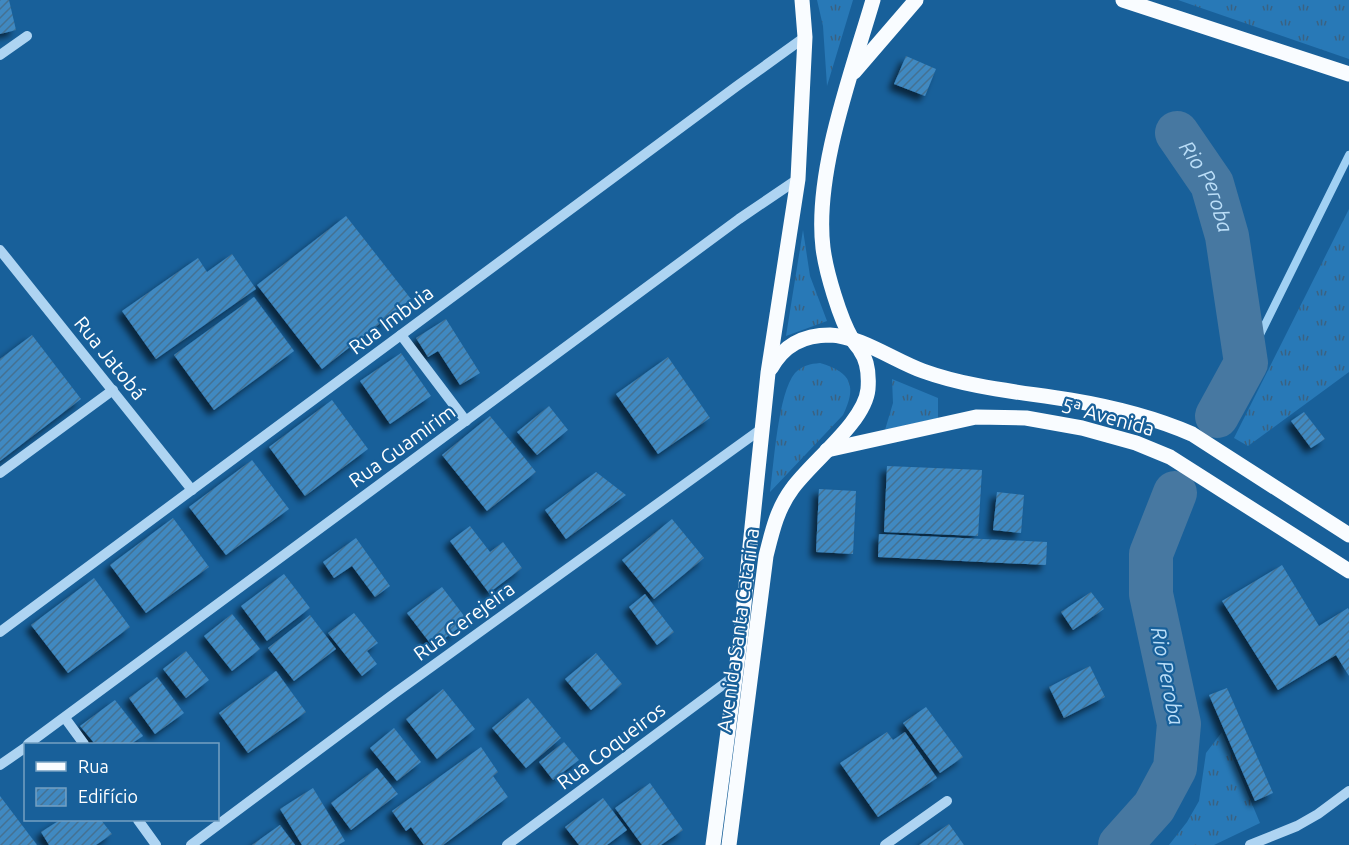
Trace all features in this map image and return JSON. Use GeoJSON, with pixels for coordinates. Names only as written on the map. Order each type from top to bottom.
{"type":"FeatureCollection","features":[{"type":"Feature","properties":{"kind":"main road","name":"Avenida Santa Catarina"},"geometry":{"type":"LineString","coordinates":[[713,845],[736,675],[760,430],[798,179],[806,37],[802,0]]}},
{"type":"Feature","properties":{"kind":"main road","name":"Avenida Santa Catarina"},"geometry":{"type":"LineString","coordinates":[[729,845],[766,556],[773,527],[790,491],[852,423],[863,407],[868,392],[869,375],[866,359],[852,339],[836,298],[823,249],[823,207],[829,156],[873,0]]}},
{"type":"Feature","properties":{"kind":"main road"},"geometry":{"type":"LineString","coordinates":[[850,77],[916,0]]}},
{"type":"Feature","properties":{"kind":"main road"},"geometry":{"type":"LineString","coordinates":[[1123,0],[1349,74]]}},
{"type":"Feature","properties":{"kind":"main road","name":"5ª Avenida"},"geometry":{"type":"LineString","coordinates":[[768,373],[778,355],[790,345],[803,339],[834,335],[852,339],[921,370],[954,381],[1110,407],[1192,434],[1349,535]]}},
{"type":"Feature","properties":{"kind":"main road","name":"5ª Avenida"},"geometry":{"type":"LineString","coordinates":[[826,450],[976,417],[1026,418],[1082,428],[1136,443],[1170,457],[1349,571]]}},
{"type":"Feature","properties":{"kind":"street"},"geometry":{"type":"LineString","coordinates":[[0,55],[27,36]]}},
{"type":"Feature","properties":{"kind":"street","name":"Rua Imbuia"},"geometry":{"type":"LineString","coordinates":[[0,632],[806,37]]}},
{"type":"Feature","properties":{"kind":"street","name":"Rua Guamirim"},"geometry":{"type":"LineString","coordinates":[[31,743],[739,219],[798,179]]}},
{"type":"Feature","properties":{"kind":"street","name":"Rua Jatobá"},"geometry":{"type":"LineString","coordinates":[[0,250],[192,490]]}},
{"type":"Feature","properties":{"kind":"street"},"geometry":{"type":"LineString","coordinates":[[401,335],[466,421]]}},
{"type":"Feature","properties":{"kind":"street"},"geometry":{"type":"LineString","coordinates":[[0,473],[112,390]]}},
{"type":"Feature","properties":{"kind":"street","name":"Rua Cerejeira"},"geometry":{"type":"LineString","coordinates":[[191,845],[395,693],[760,430]]}},
{"type":"Feature","properties":{"kind":"street","name":"Rua Coqueiros"},"geometry":{"type":"LineString","coordinates":[[507,845],[736,675]]}},
{"type":"Feature","properties":{"kind":"street"},"geometry":{"type":"LineString","coordinates":[[65,718],[83,743]]}},
{"type":"Feature","properties":{"kind":"street","name":"Rua Guamirim"},"geometry":{"type":"LineString","coordinates":[[0,765],[24,748]]}},
{"type":"Feature","properties":{"kind":"street"},"geometry":{"type":"LineString","coordinates":[[1250,845],[1297,826],[1349,791]]}},
{"type":"Feature","properties":{"kind":"street"},"geometry":{"type":"LineString","coordinates":[[885,845],[947,801]]}},
{"type":"Feature","properties":{"kind":"street"},"geometry":{"type":"LineString","coordinates":[[139,821],[156,845]]}},
{"type":"Feature","properties":{"kind":"green space"},"geometry":{"type":"Polygon","coordinates":[[[817,0],[853,0],[827,86],[823,26],[817,0]]]}},
{"type":"Feature","properties":{"kind":"green space"},"geometry":{"type":"Polygon","coordinates":[[[1178,0],[1349,0],[1349,59],[1178,0]]]}},
{"type":"Feature","properties":{"kind":"green space"},"geometry":{"type":"Polygon","coordinates":[[[1349,209],[1349,372],[1248,446],[1234,438],[1349,209]]]}},
{"type":"Feature","properties":{"kind":"green space"},"geometry":{"type":"Polygon","coordinates":[[[803,230],[810,276],[827,321],[786,336],[803,230]]]}},
{"type":"Feature","properties":{"kind":"green space"},"geometry":{"type":"Polygon","coordinates":[[[820,363],[839,371],[849,382],[850,396],[847,405],[843,415],[770,492],[781,412],[789,383],[801,368],[820,363]]]}},
{"type":"Feature","properties":{"kind":"green space"},"geometry":{"type":"Polygon","coordinates":[[[892,379],[938,398],[938,418],[885,430],[893,403],[892,379]]]}},
{"type":"Feature","properties":{"kind":"green space"},"geometry":{"type":"Polygon","coordinates":[[[1222,732],[1260,823],[1214,845],[1169,845],[1187,822],[1199,801],[1206,753],[1222,732]]]}},
{"type":"Feature","properties":{"kind":"building"},"geometry":{"type":"Polygon","coordinates":[[[0,0],[9,0],[16,30],[0,34],[0,0]]]}},
{"type":"Feature","properties":{"kind":"building"},"geometry":{"type":"Polygon","coordinates":[[[906,56],[936,69],[925,96],[894,84],[906,56]]]}},
{"type":"Feature","properties":{"kind":"building"},"geometry":{"type":"Polygon","coordinates":[[[346,216],[411,299],[322,369],[257,285],[346,216]]]}},
{"type":"Feature","properties":{"kind":"building"},"geometry":{"type":"Polygon","coordinates":[[[232,254],[256,289],[156,359],[122,311],[198,258],[207,272],[232,254]]]}},
{"type":"Feature","properties":{"kind":"building"},"geometry":{"type":"Polygon","coordinates":[[[254,297],[294,351],[214,410],[174,355],[254,297]]]}},
{"type":"Feature","properties":{"kind":"building"},"geometry":{"type":"Polygon","coordinates":[[[446,319],[480,373],[460,385],[438,351],[428,357],[416,338],[446,319]]]}},
{"type":"Feature","properties":{"kind":"building"},"geometry":{"type":"Polygon","coordinates":[[[32,335],[81,399],[0,461],[0,359],[32,335]]]}},
{"type":"Feature","properties":{"kind":"building"},"geometry":{"type":"Polygon","coordinates":[[[401,353],[431,396],[390,424],[360,381],[401,353]]]}},
{"type":"Feature","properties":{"kind":"building"},"geometry":{"type":"Polygon","coordinates":[[[668,357],[710,418],[658,454],[616,394],[668,357]]]}},
{"type":"Feature","properties":{"kind":"building"},"geometry":{"type":"Polygon","coordinates":[[[332,400],[368,449],[305,496],[269,447],[332,400]]]}},
{"type":"Feature","properties":{"kind":"building"},"geometry":{"type":"Polygon","coordinates":[[[549,406],[568,430],[537,455],[517,432],[549,406]]]}},
{"type":"Feature","properties":{"kind":"building"},"geometry":{"type":"Polygon","coordinates":[[[1304,412],[1325,439],[1311,448],[1291,421],[1304,412]]]}},
{"type":"Feature","properties":{"kind":"building"},"geometry":{"type":"Polygon","coordinates":[[[490,416],[536,472],[487,511],[442,455],[490,416]]]}},
{"type":"Feature","properties":{"kind":"building"},"geometry":{"type":"Polygon","coordinates":[[[252,460],[289,509],[226,555],[189,507],[252,460]]]}},
{"type":"Feature","properties":{"kind":"building"},"geometry":{"type":"Polygon","coordinates":[[[887,466],[982,470],[978,536],[884,532],[887,466]]]}},
{"type":"Feature","properties":{"kind":"building"},"geometry":{"type":"Polygon","coordinates":[[[596,472],[626,495],[566,539],[545,510],[596,472]]]}},
{"type":"Feature","properties":{"kind":"building"},"geometry":{"type":"Polygon","coordinates":[[[819,489],[856,491],[853,554],[816,552],[819,489]]]}},
{"type":"Feature","properties":{"kind":"building"},"geometry":{"type":"Polygon","coordinates":[[[997,492],[1024,495],[1021,533],[993,530],[997,492]]]}},
{"type":"Feature","properties":{"kind":"building"},"geometry":{"type":"Polygon","coordinates":[[[173,518],[209,567],[146,613],[110,565],[173,518]]]}},
{"type":"Feature","properties":{"kind":"building"},"geometry":{"type":"Polygon","coordinates":[[[672,519],[704,558],[654,599],[622,560],[672,519]]]}},
{"type":"Feature","properties":{"kind":"building"},"geometry":{"type":"Polygon","coordinates":[[[470,526],[490,552],[503,542],[522,568],[489,593],[450,541],[470,526]]]}},
{"type":"Feature","properties":{"kind":"building"},"geometry":{"type":"Polygon","coordinates":[[[879,534],[1047,542],[1046,565],[878,557],[879,534]]]}},
{"type":"Feature","properties":{"kind":"building"},"geometry":{"type":"Polygon","coordinates":[[[356,538],[390,586],[375,597],[352,566],[334,578],[323,562],[356,538]]]}},
{"type":"Feature","properties":{"kind":"building"},"geometry":{"type":"Polygon","coordinates":[[[1282,565],[1319,626],[1348,608],[1349,676],[1336,655],[1278,690],[1222,601],[1282,565]]]}},
{"type":"Feature","properties":{"kind":"building"},"geometry":{"type":"Polygon","coordinates":[[[284,574],[310,608],[267,641],[241,606],[284,574]]]}},
{"type":"Feature","properties":{"kind":"building"},"geometry":{"type":"Polygon","coordinates":[[[94,578],[130,627],[68,673],[31,625],[94,578]]]}},
{"type":"Feature","properties":{"kind":"building"},"geometry":{"type":"Polygon","coordinates":[[[442,587],[468,621],[433,647],[407,613],[442,587]]]}},
{"type":"Feature","properties":{"kind":"building"},"geometry":{"type":"Polygon","coordinates":[[[1091,592],[1104,609],[1073,630],[1061,612],[1091,592]]]}},
{"type":"Feature","properties":{"kind":"building"},"geometry":{"type":"Polygon","coordinates":[[[645,594],[674,632],[657,645],[629,607],[645,594]]]}},
{"type":"Feature","properties":{"kind":"building"},"geometry":{"type":"Polygon","coordinates":[[[354,613],[378,643],[367,651],[377,664],[362,676],[328,633],[354,613]]]}},
{"type":"Feature","properties":{"kind":"building"},"geometry":{"type":"Polygon","coordinates":[[[232,614],[260,649],[232,671],[204,636],[232,614]]]}},
{"type":"Feature","properties":{"kind":"building"},"geometry":{"type":"Polygon","coordinates":[[[310,615],[336,649],[294,681],[268,648],[310,615]]]}},
{"type":"Feature","properties":{"kind":"building"},"geometry":{"type":"Polygon","coordinates":[[[186,651],[209,680],[186,698],[163,669],[186,651]]]}},
{"type":"Feature","properties":{"kind":"building"},"geometry":{"type":"Polygon","coordinates":[[[596,653],[622,684],[591,710],[565,679],[596,653]]]}},
{"type":"Feature","properties":{"kind":"building"},"geometry":{"type":"Polygon","coordinates":[[[1090,666],[1105,697],[1064,718],[1049,687],[1090,666]]]}},
{"type":"Feature","properties":{"kind":"building"},"geometry":{"type":"Polygon","coordinates":[[[276,671],[306,712],[248,753],[219,713],[276,671]]]}},
{"type":"Feature","properties":{"kind":"building"},"geometry":{"type":"Polygon","coordinates":[[[157,677],[184,713],[155,734],[129,698],[157,677]]]}},
{"type":"Feature","properties":{"kind":"building"},"geometry":{"type":"Polygon","coordinates":[[[1227,688],[1273,793],[1255,801],[1209,695],[1227,688]]]}},
{"type":"Feature","properties":{"kind":"building"},"geometry":{"type":"Polygon","coordinates":[[[443,689],[475,729],[437,759],[406,719],[443,689]]]}},
{"type":"Feature","properties":{"kind":"building"},"geometry":{"type":"Polygon","coordinates":[[[528,698],[561,738],[526,768],[492,728],[528,698]]]}},
{"type":"Feature","properties":{"kind":"building"},"geometry":{"type":"Polygon","coordinates":[[[115,700],[143,736],[132,743],[94,743],[80,726],[115,700]]]}},
{"type":"Feature","properties":{"kind":"building"},"geometry":{"type":"Polygon","coordinates":[[[926,707],[963,757],[940,773],[903,723],[926,707]]]}},
{"type":"Feature","properties":{"kind":"building"},"geometry":{"type":"Polygon","coordinates":[[[394,728],[421,762],[397,781],[370,748],[394,728]]]}},
{"type":"Feature","properties":{"kind":"building"},"geometry":{"type":"Polygon","coordinates":[[[887,732],[893,740],[905,732],[937,778],[878,817],[840,763],[887,732]]]}},
{"type":"Feature","properties":{"kind":"building"},"geometry":{"type":"Polygon","coordinates":[[[564,742],[579,760],[553,780],[539,762],[564,742]]]}},
{"type":"Feature","properties":{"kind":"building"},"geometry":{"type":"Polygon","coordinates":[[[481,747],[498,772],[493,776],[508,797],[443,845],[424,845],[411,827],[406,831],[392,811],[481,747]]]}},
{"type":"Feature","properties":{"kind":"building"},"geometry":{"type":"Polygon","coordinates":[[[377,768],[398,794],[351,830],[331,803],[377,768]]]}},
{"type":"Feature","properties":{"kind":"building"},"geometry":{"type":"Polygon","coordinates":[[[650,783],[683,830],[661,845],[642,845],[615,808],[650,783]]]}},
{"type":"Feature","properties":{"kind":"building"},"geometry":{"type":"Polygon","coordinates":[[[313,788],[345,841],[338,845],[302,845],[280,809],[313,788]]]}},
{"type":"Feature","properties":{"kind":"building"},"geometry":{"type":"Polygon","coordinates":[[[0,796],[37,845],[0,845],[0,796]]]}},
{"type":"Feature","properties":{"kind":"building"},"geometry":{"type":"Polygon","coordinates":[[[603,798],[627,830],[607,845],[579,845],[565,827],[603,798]]]}},
{"type":"Feature","properties":{"kind":"building"},"geometry":{"type":"Polygon","coordinates":[[[58,821],[102,821],[112,834],[96,845],[49,845],[41,832],[58,821]]]}},
{"type":"Feature","properties":{"kind":"building"},"geometry":{"type":"Polygon","coordinates":[[[949,824],[964,845],[919,845],[949,824]]]}},
{"type":"Feature","properties":{"kind":"building"},"geometry":{"type":"Polygon","coordinates":[[[280,825],[295,845],[252,845],[280,825]]]}},
{"type":"Feature","properties":{"kind":"waterway","name":"Rio Peroba"},"geometry":{"type":"LineString","coordinates":[[1177,133],[1212,184],[1227,236],[1246,363],[1217,416]]}},
{"type":"Feature","properties":{"kind":"waterway"},"geometry":{"type":"LineString","coordinates":[[1246,363],[1349,155]]}},
{"type":"Feature","properties":{"kind":"waterway","name":"Rio Peroba"},"geometry":{"type":"LineString","coordinates":[[1120,845],[1154,807],[1175,768],[1179,724],[1151,594],[1151,554],[1175,493]]}}]}
